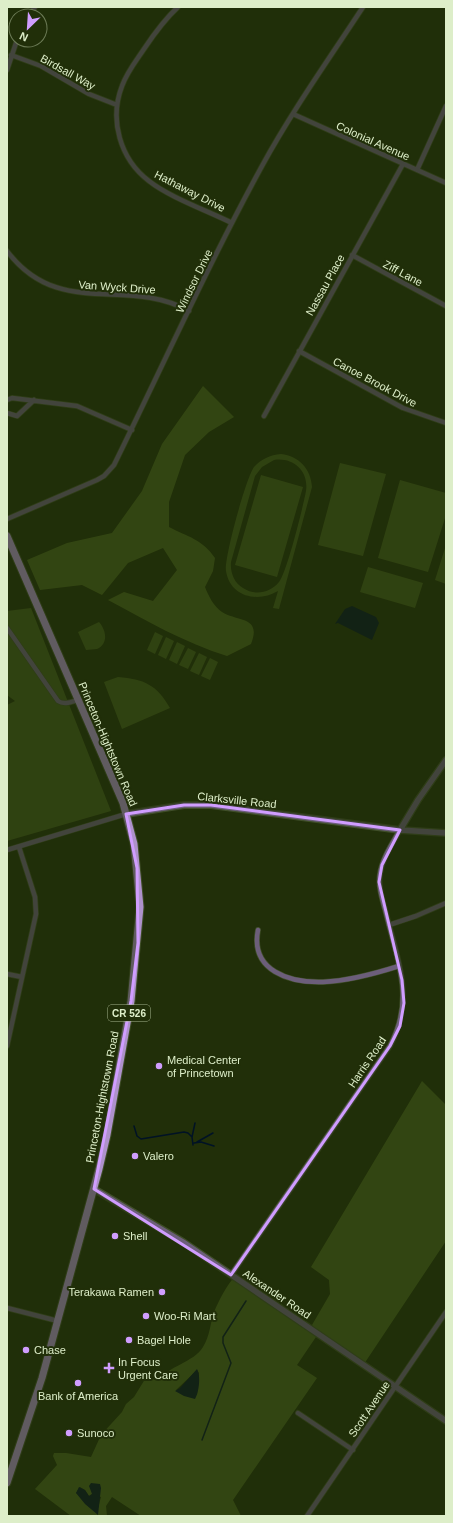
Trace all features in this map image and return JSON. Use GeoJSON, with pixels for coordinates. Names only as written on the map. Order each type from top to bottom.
{"type":"FeatureCollection","features":[{"type":"Feature","properties":{"kind":"main road","name":"Princeton-Hightstown Road"},"geometry":{"type":"LineString","coordinates":[[7,536],[126,814],[138,868],[140,907],[138,943],[131,1001],[107,1135],[58,1321],[27,1424],[7,1482]]}},
{"type":"Feature","properties":{"kind":"street","name":"Hathaway Drive"},"geometry":{"type":"LineString","coordinates":[[178,7],[157,30],[127,76],[117,105],[117,128],[127,157],[140,174],[157,187],[232,223]]}},
{"type":"Feature","properties":{"kind":"street","name":"Windsor Drive"},"geometry":{"type":"LineString","coordinates":[[7,519],[104,476],[114,465],[232,223],[262,165],[293,114],[363,7]]}},
{"type":"Feature","properties":{"kind":"street"},"geometry":{"type":"LineString","coordinates":[[7,70],[14,48]]}},
{"type":"Feature","properties":{"kind":"street","name":"Birdsall Way"},"geometry":{"type":"LineString","coordinates":[[11,55],[41,66],[89,94],[117,105]]}},
{"type":"Feature","properties":{"kind":"street"},"geometry":{"type":"LineString","coordinates":[[417,170],[446,106]]}},
{"type":"Feature","properties":{"kind":"street","name":"Colonial Avenue"},"geometry":{"type":"LineString","coordinates":[[293,114],[446,183]]}},
{"type":"Feature","properties":{"kind":"street","name":"Nassau Place"},"geometry":{"type":"LineString","coordinates":[[264,416],[403,164]]}},
{"type":"Feature","properties":{"kind":"street","name":"Van Wyck Drive"},"geometry":{"type":"LineString","coordinates":[[7,251],[28,272],[57,288],[83,294],[152,298],[174,304],[189,311]]}},
{"type":"Feature","properties":{"kind":"street","name":"Ziff Lane"},"geometry":{"type":"LineString","coordinates":[[352,255],[446,306]]}},
{"type":"Feature","properties":{"kind":"street","name":"Canoe Brook Drive"},"geometry":{"type":"LineString","coordinates":[[299,351],[403,408],[446,423]]}},
{"type":"Feature","properties":{"kind":"street"},"geometry":{"type":"LineString","coordinates":[[7,400],[12,398],[70,404],[88,409],[132,430]]}},
{"type":"Feature","properties":{"kind":"street"},"geometry":{"type":"LineString","coordinates":[[7,413],[17,416],[34,400]]}},
{"type":"Feature","properties":{"kind":"street"},"geometry":{"type":"LineString","coordinates":[[7,628],[58,701],[62,704],[78,700]]}},
{"type":"Feature","properties":{"kind":"street"},"geometry":{"type":"LineString","coordinates":[[400,830],[418,800],[446,760]]}},
{"type":"Feature","properties":{"kind":"street","name":"Clarksville Road"},"geometry":{"type":"LineString","coordinates":[[7,850],[126,814],[184,805],[211,805],[400,830],[446,833]]}},
{"type":"Feature","properties":{"kind":"street","name":"Harris Road"},"geometry":{"type":"LineString","coordinates":[[231,1275],[390,1046],[400,1026],[404,1003],[402,980],[380,890],[380,874],[386,856],[400,830]]}},
{"type":"Feature","properties":{"kind":"street"},"geometry":{"type":"LineString","coordinates":[[7,1046],[36,906],[33,889],[19,847]]}},
{"type":"Feature","properties":{"kind":"street"},"geometry":{"type":"LineString","coordinates":[[389,925],[416,916],[446,903]]}},
{"type":"Feature","properties":{"kind":"street"},"geometry":{"type":"LineString","coordinates":[[258,930],[257,942],[261,958],[271,970],[289,978],[312,982],[335,981],[399,966]]}},
{"type":"Feature","properties":{"kind":"street"},"geometry":{"type":"LineString","coordinates":[[7,974],[22,977]]}},
{"type":"Feature","properties":{"kind":"street","name":"Alexander Road"},"geometry":{"type":"LineString","coordinates":[[94,1189],[183,1242],[446,1421]]}},
{"type":"Feature","properties":{"kind":"street"},"geometry":{"type":"LineString","coordinates":[[7,1308],[58,1321]]}},
{"type":"Feature","properties":{"kind":"street","name":"Scott Avenue"},"geometry":{"type":"LineString","coordinates":[[307,1516],[446,1312]]}},
{"type":"Feature","properties":{"kind":"street"},"geometry":{"type":"LineString","coordinates":[[298,1413],[352,1450]]}},
{"type":"Feature","properties":{"kind":"highlighted area"},"geometry":{"type":"Polygon","coordinates":[[[184,805],[211,805],[400,830],[382,865],[379,882],[402,980],[404,1003],[400,1026],[390,1046],[231,1275],[94,1189],[131,1001],[138,943],[137,868],[126,814],[184,805]]]}},
{"type":"Feature","properties":{"kind":"green space"},"geometry":{"type":"Polygon","coordinates":[[[203,386],[234,417],[209,432],[185,455],[169,502],[169,527],[200,542],[215,558],[213,571],[205,587],[216,607],[228,615],[247,621],[251,624],[254,635],[251,644],[227,656],[181,638],[108,600],[124,592],[153,601],[177,570],[163,548],[128,563],[102,595],[82,585],[40,590],[27,560],[67,543],[112,533],[142,491],[162,444],[203,386]]]}},
{"type":"Feature","properties":{"kind":"green space"},"geometry":{"type":"Polygon","coordinates":[[[281,454],[293,457],[303,464],[311,480],[312,487],[279,609],[273,608],[278,591],[262,597],[246,595],[233,587],[226,571],[228,551],[241,501],[250,474],[254,467],[260,462],[269,456],[281,454]],[[274,460],[262,467],[255,476],[231,562],[231,570],[237,583],[243,588],[257,593],[271,589],[279,582],[282,576],[290,553],[306,491],[305,477],[298,467],[293,463],[274,460]]]}},
{"type":"Feature","properties":{"kind":"green space"},"geometry":{"type":"Polygon","coordinates":[[[340,463],[386,474],[363,556],[318,545],[340,463]]]}},
{"type":"Feature","properties":{"kind":"green space"},"geometry":{"type":"Polygon","coordinates":[[[261,475],[303,487],[277,577],[235,565],[261,475]]]}},
{"type":"Feature","properties":{"kind":"green space"},"geometry":{"type":"Polygon","coordinates":[[[400,480],[446,493],[446,515],[428,572],[378,558],[400,480]]]}},
{"type":"Feature","properties":{"kind":"green space"},"geometry":{"type":"Polygon","coordinates":[[[446,545],[446,584],[435,580],[446,545]]]}},
{"type":"Feature","properties":{"kind":"green space"},"geometry":{"type":"Polygon","coordinates":[[[368,567],[423,583],[415,608],[360,592],[368,567]]]}},
{"type":"Feature","properties":{"kind":"green space"},"geometry":{"type":"Polygon","coordinates":[[[31,608],[111,811],[7,841],[7,705],[15,701],[7,695],[7,611],[31,608]]]}},
{"type":"Feature","properties":{"kind":"green space"},"geometry":{"type":"Polygon","coordinates":[[[99,622],[105,632],[105,640],[97,649],[86,650],[78,632],[99,622]]]}},
{"type":"Feature","properties":{"kind":"green space"},"geometry":{"type":"Polygon","coordinates":[[[155,632],[163,636],[155,654],[147,650],[155,632]]]}},
{"type":"Feature","properties":{"kind":"green space"},"geometry":{"type":"Polygon","coordinates":[[[166,637],[174,641],[166,659],[158,655],[166,637]]]}},
{"type":"Feature","properties":{"kind":"green space"},"geometry":{"type":"Polygon","coordinates":[[[177,642],[185,646],[177,664],[169,660],[177,642]]]}},
{"type":"Feature","properties":{"kind":"green space"},"geometry":{"type":"Polygon","coordinates":[[[188,648],[196,652],[188,669],[179,665],[188,648]]]}},
{"type":"Feature","properties":{"kind":"green space"},"geometry":{"type":"Polygon","coordinates":[[[199,653],[207,657],[199,675],[190,671],[199,653]]]}},
{"type":"Feature","properties":{"kind":"green space"},"geometry":{"type":"Polygon","coordinates":[[[210,658],[218,662],[210,680],[201,676],[210,658]]]}},
{"type":"Feature","properties":{"kind":"green space"},"geometry":{"type":"Polygon","coordinates":[[[118,677],[135,679],[149,685],[160,694],[170,708],[122,729],[104,682],[118,677]]]}},
{"type":"Feature","properties":{"kind":"green space"},"geometry":{"type":"Polygon","coordinates":[[[422,1081],[446,1105],[446,1241],[364,1364],[317,1332],[312,1325],[330,1294],[329,1280],[311,1267],[422,1081]]]}},
{"type":"Feature","properties":{"kind":"green space"},"geometry":{"type":"Polygon","coordinates":[[[234,1277],[318,1334],[297,1365],[317,1378],[233,1500],[241,1516],[141,1516],[112,1497],[106,1506],[107,1516],[71,1516],[35,1489],[57,1465],[53,1456],[54,1453],[66,1453],[91,1457],[101,1435],[122,1412],[126,1404],[134,1397],[147,1376],[155,1380],[161,1378],[164,1374],[194,1357],[199,1352],[207,1339],[216,1307],[234,1277]],[[197,1370],[176,1390],[197,1395],[199,1373],[197,1370]],[[80,1487],[76,1493],[98,1508],[101,1497],[92,1494],[89,1496],[85,1490],[80,1487]]]}},
{"type":"Feature","properties":{"kind":"water"},"geometry":{"type":"Polygon","coordinates":[[[352,606],[376,617],[379,623],[372,640],[338,623],[335,624],[345,609],[352,606]]]}},
{"type":"Feature","properties":{"kind":"water"},"geometry":{"type":"Polygon","coordinates":[[[197,1369],[199,1384],[195,1399],[184,1396],[175,1391],[180,1388],[197,1369]]]}},
{"type":"Feature","properties":{"kind":"water"},"geometry":{"type":"Polygon","coordinates":[[[91,1483],[100,1484],[101,1488],[98,1515],[85,1504],[76,1493],[79,1487],[85,1490],[89,1496],[92,1494],[89,1486],[91,1483]]]}},
{"type":"Feature","properties":{"kind":"waterway"},"geometry":{"type":"LineString","coordinates":[[193,1145],[192,1137],[195,1123]]}},
{"type":"Feature","properties":{"kind":"waterway"},"geometry":{"type":"LineString","coordinates":[[134,1126],[137,1136],[141,1139],[184,1132],[188,1133],[192,1137]]}},
{"type":"Feature","properties":{"kind":"waterway"},"geometry":{"type":"LineString","coordinates":[[197,1142],[213,1133]]}},
{"type":"Feature","properties":{"kind":"waterway"},"geometry":{"type":"LineString","coordinates":[[194,1143],[201,1142],[214,1146]]}},
{"type":"Feature","properties":{"kind":"waterway"},"geometry":{"type":"LineString","coordinates":[[202,1440],[231,1363],[223,1343],[223,1337],[246,1301]]}},
{"type":"Feature","properties":{"kind":"place","name":"Medical Center of Princetown"},"geometry":{"type":"Point","coordinates":[159,1066]}},
{"type":"Feature","properties":{"kind":"place","name":"Valero"},"geometry":{"type":"Point","coordinates":[135,1156]}},
{"type":"Feature","properties":{"kind":"place","name":"Shell"},"geometry":{"type":"Point","coordinates":[115,1236]}},
{"type":"Feature","properties":{"kind":"place","name":"Terakawa Ramen"},"geometry":{"type":"Point","coordinates":[162,1292]}},
{"type":"Feature","properties":{"kind":"place","name":"Woo-Ri Mart"},"geometry":{"type":"Point","coordinates":[146,1316]}},
{"type":"Feature","properties":{"kind":"place","name":"Bagel Hole"},"geometry":{"type":"Point","coordinates":[129,1340]}},
{"type":"Feature","properties":{"kind":"place","name":"Chase"},"geometry":{"type":"Point","coordinates":[26,1350]}},
{"type":"Feature","properties":{"kind":"place","name":"In Focus Urgent Care"},"geometry":{"type":"Point","coordinates":[109,1368]}},
{"type":"Feature","properties":{"kind":"place","name":"Bank of America"},"geometry":{"type":"Point","coordinates":[78,1383]}},
{"type":"Feature","properties":{"kind":"place","name":"Sunoco"},"geometry":{"type":"Point","coordinates":[69,1433]}}]}
